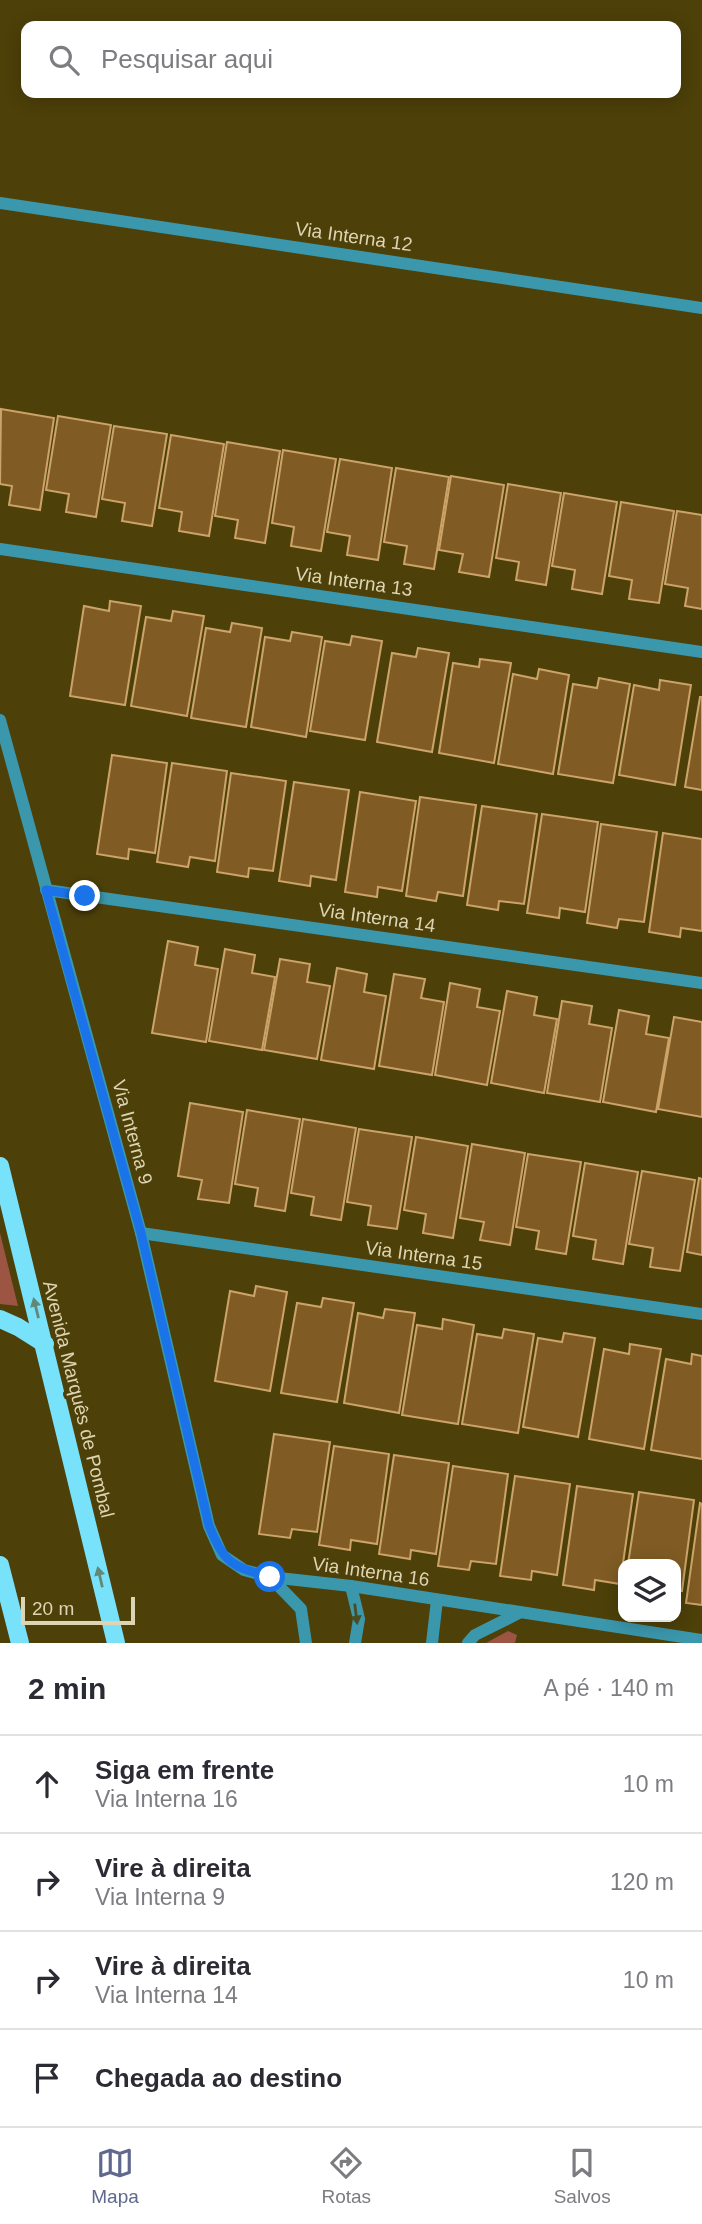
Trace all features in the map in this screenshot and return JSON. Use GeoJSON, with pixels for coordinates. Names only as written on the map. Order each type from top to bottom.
{"type":"FeatureCollection","features":[{"type":"Feature","properties":{"kind":"main road","name":"Avenida Marquês de Pombal"},"geometry":{"type":"LineString","coordinates":[[0,1166],[116,1643]]}},
{"type":"Feature","properties":{"kind":"main road"},"geometry":{"type":"LineString","coordinates":[[0,1319],[45,1344]]}},
{"type":"Feature","properties":{"kind":"main road"},"geometry":{"type":"LineString","coordinates":[[0,1565],[20,1643]]}},
{"type":"Feature","properties":{"kind":"street","name":"Via Interna 12"},"geometry":{"type":"LineString","coordinates":[[0,203],[702,307]]}},
{"type":"Feature","properties":{"kind":"street","name":"Via Interna 13"},"geometry":{"type":"LineString","coordinates":[[0,548],[702,652]]}},
{"type":"Feature","properties":{"kind":"street","name":"Via Interna 9"},"geometry":{"type":"LineString","coordinates":[[0,720],[141,1233],[209,1526],[222,1555]]}},
{"type":"Feature","properties":{"kind":"street","name":"Via Interna 14"},"geometry":{"type":"LineString","coordinates":[[46,890],[702,983]]}},
{"type":"Feature","properties":{"kind":"street","name":"Via Interna 15"},"geometry":{"type":"LineString","coordinates":[[141,1233],[702,1314]]}},
{"type":"Feature","properties":{"kind":"street","name":"Via Interna 16"},"geometry":{"type":"LineString","coordinates":[[222,1555],[244,1570],[270,1577],[351,1586],[702,1640]]}},
{"type":"Feature","properties":{"kind":"street"},"geometry":{"type":"LineString","coordinates":[[270,1577],[301,1609],[306,1643]]}},
{"type":"Feature","properties":{"kind":"street"},"geometry":{"type":"LineString","coordinates":[[351,1586],[359,1619],[355,1643]]}},
{"type":"Feature","properties":{"kind":"street"},"geometry":{"type":"LineString","coordinates":[[432,1643],[437,1600]]}},
{"type":"Feature","properties":{"kind":"street"},"geometry":{"type":"LineString","coordinates":[[468,1643],[475,1635],[519,1612]]}},
{"type":"Feature","properties":{"kind":"shaded area"},"geometry":{"type":"Polygon","coordinates":[[[0,1233],[18,1306],[0,1304],[0,1233]]]}},
{"type":"Feature","properties":{"kind":"shaded area"},"geometry":{"type":"Polygon","coordinates":[[[508,1631],[517,1635],[515,1643],[486,1643],[508,1631]]]}},
{"type":"Feature","properties":{"kind":"building"},"geometry":{"type":"Polygon","coordinates":[[[1,409],[54,418],[40,510],[9,505],[12,486],[0,484],[1,409]]]}},
{"type":"Feature","properties":{"kind":"building"},"geometry":{"type":"Polygon","coordinates":[[[58,416],[111,425],[96,517],[66,512],[69,494],[46,490],[58,416]]]}},
{"type":"Feature","properties":{"kind":"building"},"geometry":{"type":"Polygon","coordinates":[[[114,426],[167,434],[152,526],[122,521],[125,503],[102,499],[114,426]]]}},
{"type":"Feature","properties":{"kind":"building"},"geometry":{"type":"Polygon","coordinates":[[[171,435],[224,444],[209,536],[179,531],[182,512],[159,508],[171,435]]]}},
{"type":"Feature","properties":{"kind":"building"},"geometry":{"type":"Polygon","coordinates":[[[227,442],[280,451],[265,543],[235,538],[238,520],[215,516],[227,442]]]}},
{"type":"Feature","properties":{"kind":"building"},"geometry":{"type":"Polygon","coordinates":[[[283,450],[336,459],[321,551],[291,546],[294,527],[272,523],[283,450]]]}},
{"type":"Feature","properties":{"kind":"building"},"geometry":{"type":"Polygon","coordinates":[[[340,459],[392,468],[378,560],[347,555],[350,536],[327,532],[340,459]]]}},
{"type":"Feature","properties":{"kind":"building"},"geometry":{"type":"Polygon","coordinates":[[[396,468],[449,477],[434,569],[404,564],[407,546],[384,542],[396,468]]]}},
{"type":"Feature","properties":{"kind":"building"},"geometry":{"type":"Polygon","coordinates":[[[451,476],[504,485],[489,577],[459,572],[463,554],[439,550],[451,476]]]}},
{"type":"Feature","properties":{"kind":"building"},"geometry":{"type":"Polygon","coordinates":[[[508,484],[561,493],[546,585],[516,580],[519,562],[496,558],[508,484]]]}},
{"type":"Feature","properties":{"kind":"building"},"geometry":{"type":"Polygon","coordinates":[[[564,493],[617,502],[602,594],[572,589],[575,570],[552,566],[564,493]]]}},
{"type":"Feature","properties":{"kind":"building"},"geometry":{"type":"Polygon","coordinates":[[[621,502],[674,511],[659,603],[629,599],[632,580],[609,576],[621,502]]]}},
{"type":"Feature","properties":{"kind":"building"},"geometry":{"type":"Polygon","coordinates":[[[677,511],[702,515],[702,609],[685,606],[688,588],[665,584],[677,511]]]}},
{"type":"Feature","properties":{"kind":"building"},"geometry":{"type":"Polygon","coordinates":[[[110,601],[141,606],[125,705],[70,696],[84,606],[109,611],[110,601]]]}},
{"type":"Feature","properties":{"kind":"building"},"geometry":{"type":"Polygon","coordinates":[[[173,611],[204,616],[187,716],[131,706],[146,617],[171,621],[173,611]]]}},
{"type":"Feature","properties":{"kind":"building"},"geometry":{"type":"Polygon","coordinates":[[[232,623],[262,628],[246,727],[191,718],[206,628],[230,632],[232,623]]]}},
{"type":"Feature","properties":{"kind":"building"},"geometry":{"type":"Polygon","coordinates":[[[292,632],[322,637],[306,737],[251,727],[265,637],[290,641],[292,632]]]}},
{"type":"Feature","properties":{"kind":"building"},"geometry":{"type":"Polygon","coordinates":[[[352,636],[382,641],[365,740],[310,731],[325,641],[350,645],[352,636]]]}},
{"type":"Feature","properties":{"kind":"building"},"geometry":{"type":"Polygon","coordinates":[[[418,648],[449,653],[432,752],[377,742],[392,653],[416,657],[418,648]]]}},
{"type":"Feature","properties":{"kind":"building"},"geometry":{"type":"Polygon","coordinates":[[[480,659],[511,663],[494,763],[439,753],[453,663],[479,667],[480,659]]]}},
{"type":"Feature","properties":{"kind":"building"},"geometry":{"type":"Polygon","coordinates":[[[539,669],[569,675],[553,774],[498,764],[513,674],[537,679],[539,669]]]}},
{"type":"Feature","properties":{"kind":"building"},"geometry":{"type":"Polygon","coordinates":[[[599,678],[630,684],[613,783],[558,774],[573,684],[597,688],[599,678]]]}},
{"type":"Feature","properties":{"kind":"building"},"geometry":{"type":"Polygon","coordinates":[[[660,680],[691,685],[675,785],[619,775],[634,685],[659,690],[660,680]]]}},
{"type":"Feature","properties":{"kind":"building"},"geometry":{"type":"Polygon","coordinates":[[[702,697],[702,790],[685,787],[702,697]]]}},
{"type":"Feature","properties":{"kind":"building"},"geometry":{"type":"Polygon","coordinates":[[[112,755],[167,763],[155,853],[129,849],[128,859],[97,854],[112,755]]]}},
{"type":"Feature","properties":{"kind":"building"},"geometry":{"type":"Polygon","coordinates":[[[172,763],[227,771],[215,861],[190,857],[188,867],[157,862],[172,763]]]}},
{"type":"Feature","properties":{"kind":"building"},"geometry":{"type":"Polygon","coordinates":[[[231,773],[286,781],[273,871],[249,868],[248,877],[217,872],[231,773]]]}},
{"type":"Feature","properties":{"kind":"building"},"geometry":{"type":"Polygon","coordinates":[[[294,782],[349,790],[336,880],[311,876],[310,886],[279,881],[294,782]]]}},
{"type":"Feature","properties":{"kind":"building"},"geometry":{"type":"Polygon","coordinates":[[[360,792],[416,801],[402,891],[378,887],[377,897],[345,892],[360,792]]]}},
{"type":"Feature","properties":{"kind":"building"},"geometry":{"type":"Polygon","coordinates":[[[420,797],[476,805],[463,896],[438,892],[436,901],[406,896],[420,797]]]}},
{"type":"Feature","properties":{"kind":"building"},"geometry":{"type":"Polygon","coordinates":[[[482,806],[537,814],[524,904],[499,901],[498,910],[467,905],[482,806]]]}},
{"type":"Feature","properties":{"kind":"building"},"geometry":{"type":"Polygon","coordinates":[[[542,814],[598,822],[585,912],[560,908],[559,918],[527,913],[542,814]]]}},
{"type":"Feature","properties":{"kind":"building"},"geometry":{"type":"Polygon","coordinates":[[[601,824],[657,832],[644,922],[619,919],[617,928],[587,923],[601,824]]]}},
{"type":"Feature","properties":{"kind":"building"},"geometry":{"type":"Polygon","coordinates":[[[663,833],[702,839],[702,931],[681,928],[680,937],[649,932],[663,833]]]}},
{"type":"Feature","properties":{"kind":"building"},"geometry":{"type":"Polygon","coordinates":[[[168,941],[198,947],[195,965],[218,969],[206,1042],[152,1033],[168,941]]]}},
{"type":"Feature","properties":{"kind":"building"},"geometry":{"type":"Polygon","coordinates":[[[225,949],[255,955],[252,973],[275,977],[262,1050],[209,1041],[225,949]]]}},
{"type":"Feature","properties":{"kind":"building"},"geometry":{"type":"Polygon","coordinates":[[[280,959],[310,964],[307,982],[330,986],[317,1059],[264,1050],[280,959]]]}},
{"type":"Feature","properties":{"kind":"building"},"geometry":{"type":"Polygon","coordinates":[[[337,968],[367,974],[364,992],[386,996],[374,1069],[321,1060],[337,968]]]}},
{"type":"Feature","properties":{"kind":"building"},"geometry":{"type":"Polygon","coordinates":[[[394,974],[425,979],[421,998],[444,1002],[432,1075],[379,1066],[394,974]]]}},
{"type":"Feature","properties":{"kind":"building"},"geometry":{"type":"Polygon","coordinates":[[[450,983],[480,989],[477,1007],[500,1011],[487,1085],[435,1075],[450,983]]]}},
{"type":"Feature","properties":{"kind":"building"},"geometry":{"type":"Polygon","coordinates":[[[507,991],[537,997],[534,1015],[557,1019],[544,1093],[491,1083],[507,991]]]}},
{"type":"Feature","properties":{"kind":"building"},"geometry":{"type":"Polygon","coordinates":[[[562,1001],[592,1006],[589,1024],[612,1028],[600,1102],[547,1093],[562,1001]]]}},
{"type":"Feature","properties":{"kind":"building"},"geometry":{"type":"Polygon","coordinates":[[[619,1010],[649,1016],[646,1034],[669,1038],[656,1112],[603,1102],[619,1010]]]}},
{"type":"Feature","properties":{"kind":"building"},"geometry":{"type":"Polygon","coordinates":[[[674,1017],[702,1022],[702,1117],[658,1109],[674,1017]]]}},
{"type":"Feature","properties":{"kind":"building"},"geometry":{"type":"Polygon","coordinates":[[[190,1103],[243,1112],[229,1203],[198,1199],[202,1180],[178,1176],[190,1103]]]}},
{"type":"Feature","properties":{"kind":"building"},"geometry":{"type":"Polygon","coordinates":[[[247,1110],[300,1119],[285,1211],[255,1206],[258,1188],[235,1184],[247,1110]]]}},
{"type":"Feature","properties":{"kind":"building"},"geometry":{"type":"Polygon","coordinates":[[[303,1119],[356,1128],[341,1220],[311,1215],[314,1197],[291,1193],[303,1119]]]}},
{"type":"Feature","properties":{"kind":"building"},"geometry":{"type":"Polygon","coordinates":[[[359,1129],[412,1137],[397,1229],[368,1225],[371,1206],[347,1202],[359,1129]]]}},
{"type":"Feature","properties":{"kind":"building"},"geometry":{"type":"Polygon","coordinates":[[[416,1137],[468,1146],[453,1238],[423,1233],[426,1214],[404,1210],[416,1137]]]}},
{"type":"Feature","properties":{"kind":"building"},"geometry":{"type":"Polygon","coordinates":[[[472,1144],[525,1153],[510,1245],[480,1240],[484,1222],[460,1218],[472,1144]]]}},
{"type":"Feature","properties":{"kind":"building"},"geometry":{"type":"Polygon","coordinates":[[[528,1154],[581,1162],[566,1254],[536,1249],[539,1231],[516,1227],[528,1154]]]}},
{"type":"Feature","properties":{"kind":"building"},"geometry":{"type":"Polygon","coordinates":[[[585,1163],[638,1172],[623,1264],[593,1259],[596,1240],[573,1236],[585,1163]]]}},
{"type":"Feature","properties":{"kind":"building"},"geometry":{"type":"Polygon","coordinates":[[[642,1171],[695,1180],[680,1271],[650,1267],[653,1248],[629,1244],[642,1171]]]}},
{"type":"Feature","properties":{"kind":"building"},"geometry":{"type":"Polygon","coordinates":[[[699,1178],[702,1179],[702,1255],[687,1252],[699,1178]]]}},
{"type":"Feature","properties":{"kind":"building"},"geometry":{"type":"Polygon","coordinates":[[[256,1286],[287,1292],[270,1391],[215,1381],[230,1291],[254,1296],[256,1286]]]}},
{"type":"Feature","properties":{"kind":"building"},"geometry":{"type":"Polygon","coordinates":[[[323,1298],[354,1303],[337,1402],[281,1393],[297,1303],[321,1307],[323,1298]]]}},
{"type":"Feature","properties":{"kind":"building"},"geometry":{"type":"Polygon","coordinates":[[[385,1309],[415,1313],[399,1413],[344,1403],[358,1313],[383,1318],[385,1309]]]}},
{"type":"Feature","properties":{"kind":"building"},"geometry":{"type":"Polygon","coordinates":[[[443,1319],[474,1325],[458,1424],[402,1415],[417,1325],[442,1329],[443,1319]]]}},
{"type":"Feature","properties":{"kind":"building"},"geometry":{"type":"Polygon","coordinates":[[[504,1329],[534,1334],[518,1433],[462,1424],[477,1334],[502,1338],[504,1329]]]}},
{"type":"Feature","properties":{"kind":"building"},"geometry":{"type":"Polygon","coordinates":[[[564,1333],[595,1338],[578,1437],[523,1427],[538,1338],[562,1342],[564,1333]]]}},
{"type":"Feature","properties":{"kind":"building"},"geometry":{"type":"Polygon","coordinates":[[[630,1344],[661,1349],[644,1449],[589,1439],[604,1349],[629,1354],[630,1344]]]}},
{"type":"Feature","properties":{"kind":"building"},"geometry":{"type":"Polygon","coordinates":[[[692,1354],[702,1356],[702,1459],[651,1450],[666,1359],[691,1364],[692,1354]]]}},
{"type":"Feature","properties":{"kind":"building"},"geometry":{"type":"Polygon","coordinates":[[[274,1434],[330,1442],[317,1532],[292,1529],[290,1538],[259,1534],[274,1434]]]}},
{"type":"Feature","properties":{"kind":"building"},"geometry":{"type":"Polygon","coordinates":[[[334,1446],[389,1454],[377,1544],[351,1540],[350,1550],[319,1545],[334,1446]]]}},
{"type":"Feature","properties":{"kind":"building"},"geometry":{"type":"Polygon","coordinates":[[[394,1455],[449,1463],[436,1554],[411,1550],[410,1559],[379,1554],[394,1455]]]}},
{"type":"Feature","properties":{"kind":"building"},"geometry":{"type":"Polygon","coordinates":[[[453,1466],[508,1474],[496,1564],[471,1561],[469,1570],[438,1566],[453,1466]]]}},
{"type":"Feature","properties":{"kind":"building"},"geometry":{"type":"Polygon","coordinates":[[[515,1476],[570,1484],[557,1575],[532,1571],[531,1580],[500,1576],[515,1476]]]}},
{"type":"Feature","properties":{"kind":"building"},"geometry":{"type":"Polygon","coordinates":[[[577,1486],[633,1494],[624,1559],[618,1559],[618,1584],[595,1580],[594,1590],[563,1585],[577,1486]]]}},
{"type":"Feature","properties":{"kind":"building"},"geometry":{"type":"Polygon","coordinates":[[[639,1492],[694,1500],[682,1591],[681,1559],[629,1559],[639,1492]]]}},
{"type":"Feature","properties":{"kind":"building"},"geometry":{"type":"Polygon","coordinates":[[[700,1503],[702,1504],[702,1605],[686,1603],[700,1503]]]}},
{"type":"Feature","properties":{"kind":"route"},"geometry":{"type":"LineString","coordinates":[[85,896],[46,890],[141,1233],[209,1526],[222,1555],[244,1570],[270,1577]]}}]}
